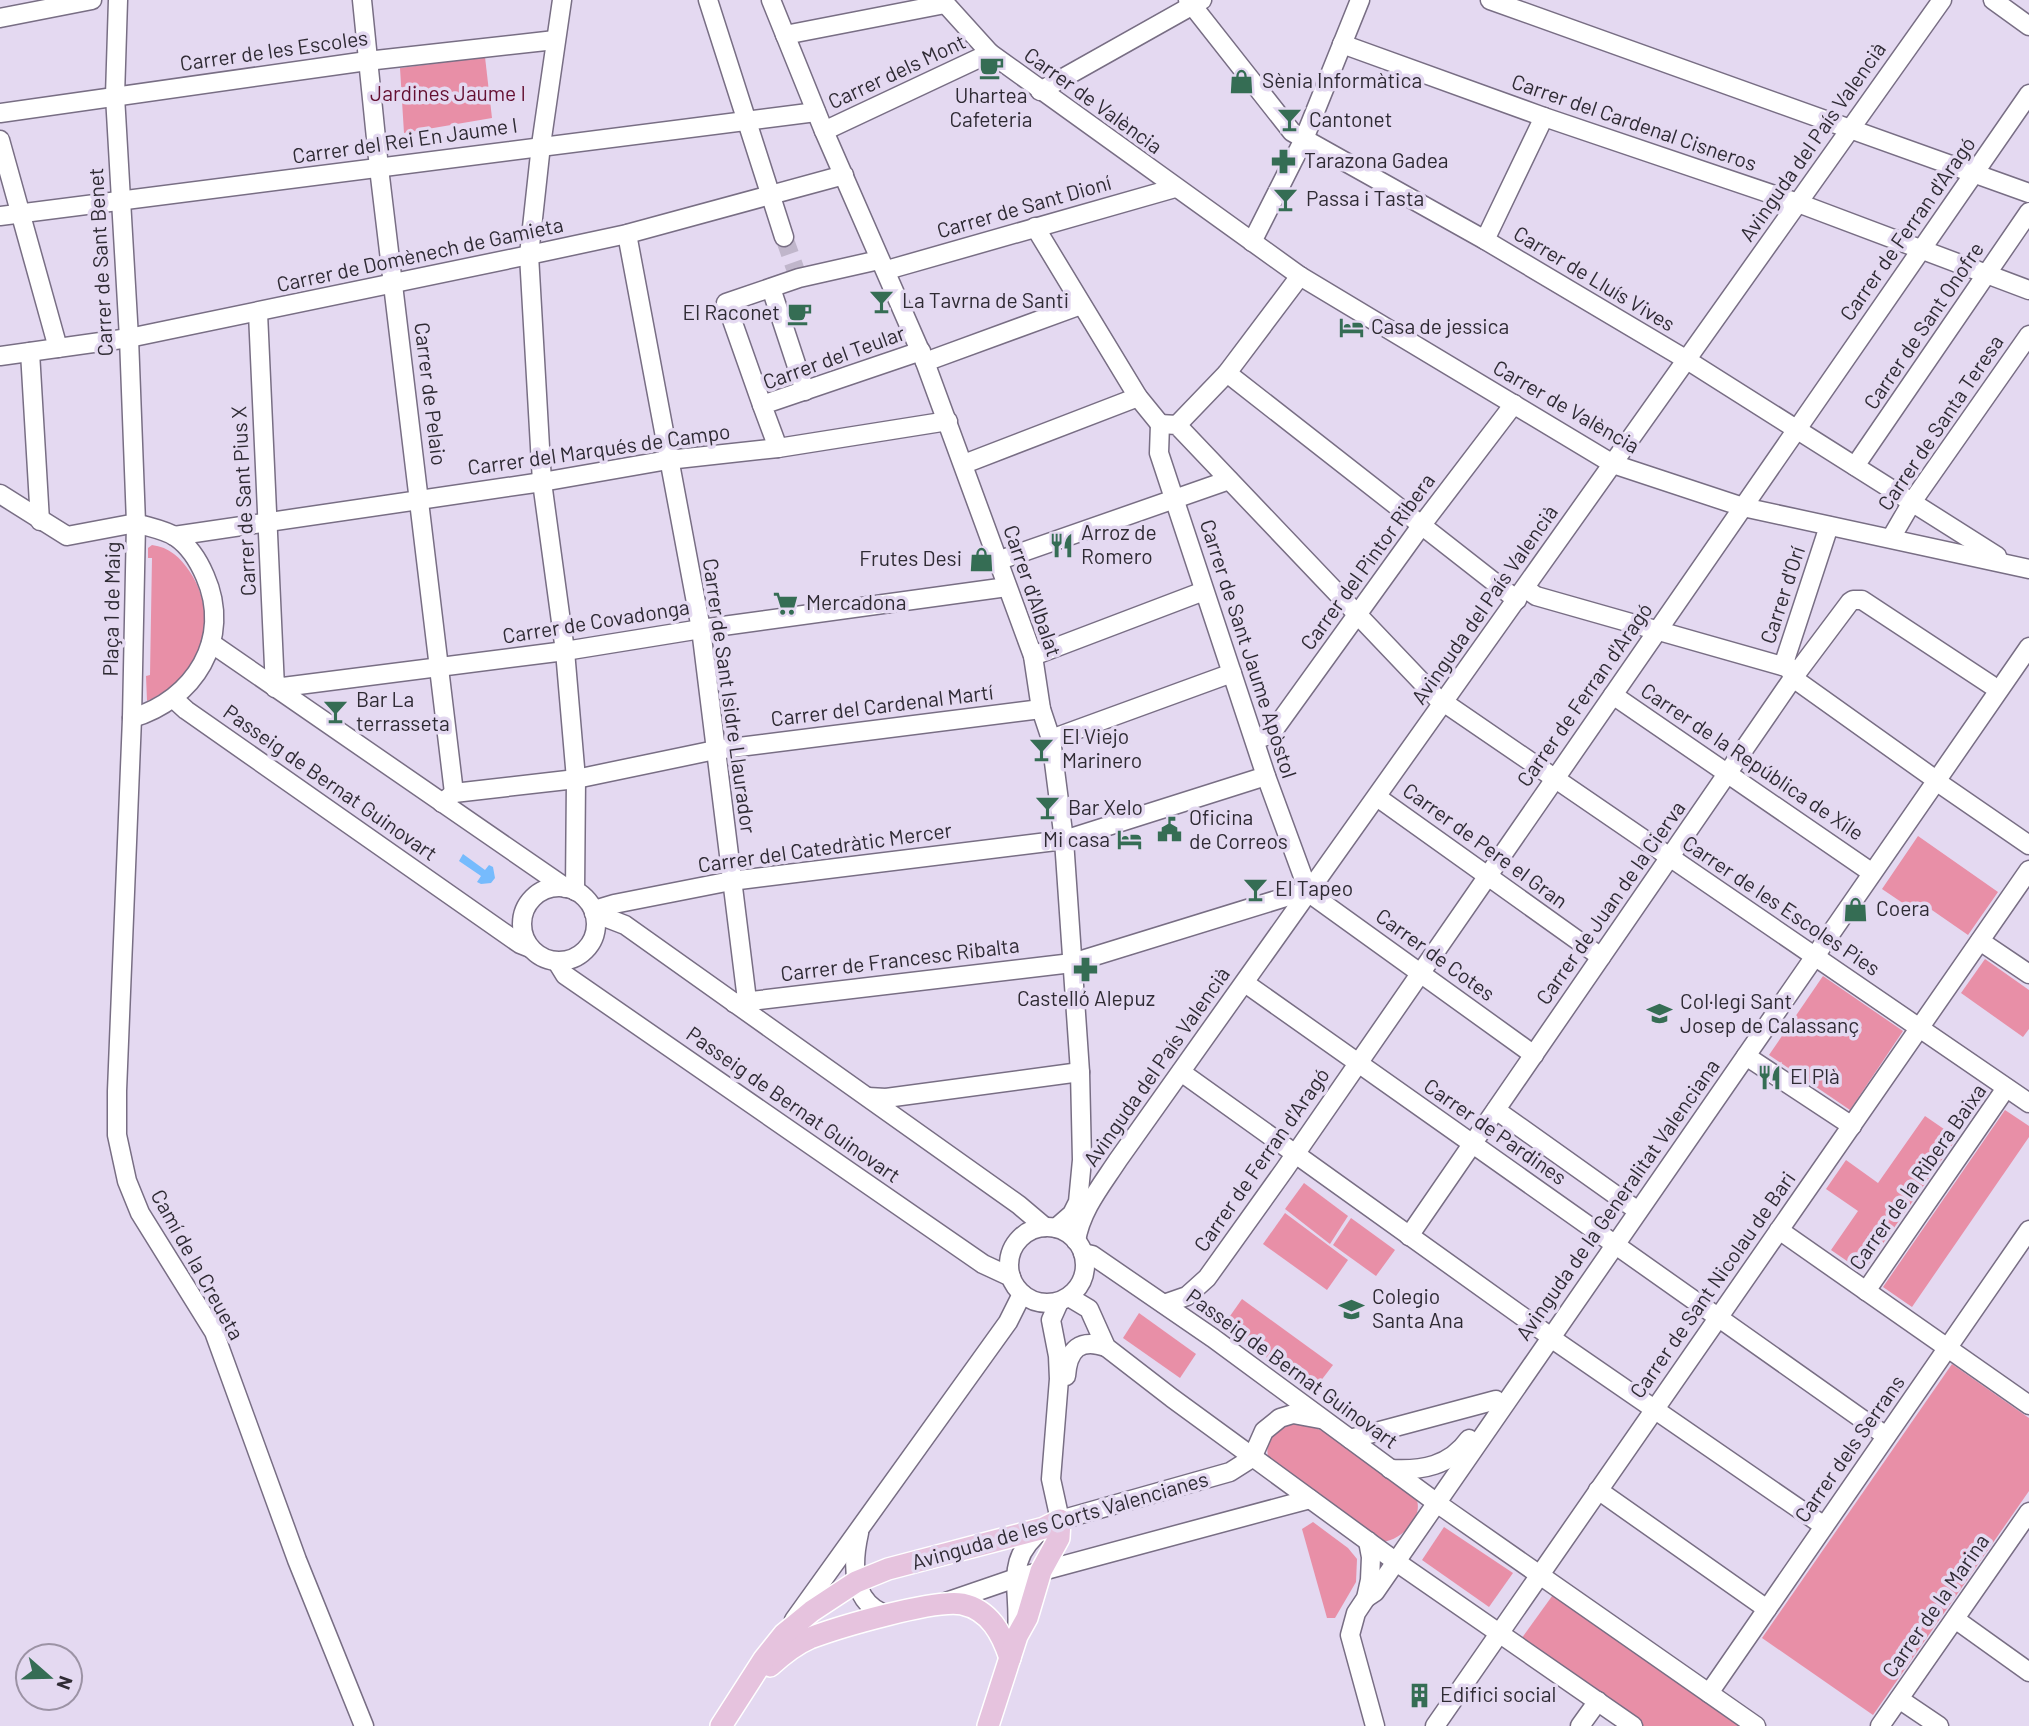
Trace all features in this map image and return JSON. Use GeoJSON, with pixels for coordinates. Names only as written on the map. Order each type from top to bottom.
{"type":"FeatureCollection","features":[{"type":"Feature","properties":{"kind":"main road"},"geometry":{"type":"LineString","coordinates":[[988,1726],[1041,1571],[1059,1538],[1052,1524]]}},
{"type":"Feature","properties":{"kind":"main road","name":"Avinguda de les Corts Valencianes"},"geometry":{"type":"LineString","coordinates":[[748,1687],[764,1659],[784,1634],[856,1582],[888,1569],[1052,1524]]}},
{"type":"Feature","properties":{"kind":"main road"},"geometry":{"type":"LineString","coordinates":[[943,1603],[964,1605],[986,1617],[999,1631],[1010,1658]]}},
{"type":"Feature","properties":{"kind":"main road","name":"Avinguda de les Corts Valencianes"},"geometry":{"type":"LineString","coordinates":[[748,1687],[787,1652],[809,1639],[888,1615],[943,1603]]}},
{"type":"Feature","properties":{"kind":"main road"},"geometry":{"type":"LineString","coordinates":[[721,1726],[748,1687]]}},
{"type":"Feature","properties":{"kind":"street"},"geometry":{"type":"LineString","coordinates":[[0,19],[31,6],[92,0]]}},
{"type":"Feature","properties":{"kind":"street","name":"Carrer de Sant Benet"},"geometry":{"type":"LineString","coordinates":[[118,0],[114,96],[129,338],[136,523]]}},
{"type":"Feature","properties":{"kind":"street","name":"Carrer de Pelaio"},"geometry":{"type":"LineString","coordinates":[[362,0],[379,168],[420,499],[438,668],[448,798]]}},
{"type":"Feature","properties":{"kind":"street"},"geometry":{"type":"LineString","coordinates":[[562,0],[541,145],[529,255],[541,482],[565,651],[576,779],[570,889]]}},
{"type":"Feature","properties":{"kind":"street"},"geometry":{"type":"LineString","coordinates":[[708,0],[784,237]]}},
{"type":"Feature","properties":{"kind":"street","name":"Carrer d'Albalat"},"geometry":{"type":"LineString","coordinates":[[771,0],[824,131],[923,356],[1033,656],[1041,709],[1051,738],[1064,840],[1080,1072],[1082,1160],[1078,1202],[1072,1214],[1051,1228]]}},
{"type":"Feature","properties":{"kind":"street"},"geometry":{"type":"LineString","coordinates":[[1252,242],[1304,139],[1360,0]]}},
{"type":"Feature","properties":{"kind":"street"},"geometry":{"type":"LineString","coordinates":[[1490,0],[2029,193]]}},
{"type":"Feature","properties":{"kind":"street","name":"Avinguda del País Valencià"},"geometry":{"type":"LineString","coordinates":[[1080,1247],[1079,1224],[1118,1160],[1942,0]]}},
{"type":"Feature","properties":{"kind":"street"},"geometry":{"type":"LineString","coordinates":[[1993,0],[2029,26]]}},
{"type":"Feature","properties":{"kind":"street"},"geometry":{"type":"LineString","coordinates":[[785,35],[944,2]]}},
{"type":"Feature","properties":{"kind":"street","name":"Carrer de València"},"geometry":{"type":"LineString","coordinates":[[944,2],[990,53],[1300,276],[1612,464],[1743,507],[2029,569]]}},
{"type":"Feature","properties":{"kind":"street"},"geometry":{"type":"LineString","coordinates":[[1040,91],[1194,2]]}},
{"type":"Feature","properties":{"kind":"street","name":"Carrer de Lluís Vives"},"geometry":{"type":"LineString","coordinates":[[1194,2],[1292,132],[1485,240],[1686,360],[2008,564]]}},
{"type":"Feature","properties":{"kind":"street","name":"Carrer de les Escoles"},"geometry":{"type":"LineString","coordinates":[[0,113],[367,61],[555,40]]}},
{"type":"Feature","properties":{"kind":"street","name":"Carrer del Cardenal Cisneros"},"geometry":{"type":"LineString","coordinates":[[1342,44],[1544,117],[1798,203],[2029,290]]}},
{"type":"Feature","properties":{"kind":"street","name":"Carrer dels Mont"},"geometry":{"type":"LineString","coordinates":[[824,131],[990,53]]}},
{"type":"Feature","properties":{"kind":"street","name":"Carrer de Ferran d'Aragó"},"geometry":{"type":"LineString","coordinates":[[1164,1304],[1187,1296],[1207,1278],[2029,94]]}},
{"type":"Feature","properties":{"kind":"street","name":"Carrer del Rei En Jaume I"},"geometry":{"type":"LineString","coordinates":[[0,216],[816,112]]}},
{"type":"Feature","properties":{"kind":"street"},"geometry":{"type":"LineString","coordinates":[[1485,240],[1544,117]]}},
{"type":"Feature","properties":{"kind":"street"},"geometry":{"type":"LineString","coordinates":[[0,140],[58,348]]}},
{"type":"Feature","properties":{"kind":"street","name":"Carrer de Domènech de Gamieta"},"geometry":{"type":"LineString","coordinates":[[0,356],[129,338],[258,313],[627,234],[844,175]]}},
{"type":"Feature","properties":{"kind":"street","name":"Carrer de Sant Dioní"},"geometry":{"type":"LineString","coordinates":[[762,405],[726,303],[798,276],[883,265],[1175,188]]}},
{"type":"Feature","properties":{"kind":"street","name":"Carrer de Sant Onofre"},"geometry":{"type":"LineString","coordinates":[[1855,466],[2029,212]]}},
{"type":"Feature","properties":{"kind":"street","name":"Carrer de les Escoles Pies"},"geometry":{"type":"LineString","coordinates":[[1035,227],[1138,397],[1229,480],[1443,702],[2029,1103]]}},
{"type":"Feature","properties":{"kind":"street","name":"Carrer de Sant Isidre Llaurador"},"geometry":{"type":"LineString","coordinates":[[627,234],[701,629],[731,881],[741,1002]]}},
{"type":"Feature","properties":{"kind":"street"},"geometry":{"type":"LineString","coordinates":[[1168,424],[1227,373],[1300,276]]}},
{"type":"Feature","properties":{"kind":"street"},"geometry":{"type":"LineString","coordinates":[[771,288],[806,391]]}},
{"type":"Feature","properties":{"kind":"street","name":"Carrer del Teular"},"geometry":{"type":"LineString","coordinates":[[778,447],[762,405],[1081,306]]}},
{"type":"Feature","properties":{"kind":"street","name":"Carrer de Sant Pius X"},"geometry":{"type":"LineString","coordinates":[[258,313],[275,688]]}},
{"type":"Feature","properties":{"kind":"street","name":"Carrer de Santa Teresa"},"geometry":{"type":"LineString","coordinates":[[1891,538],[1912,502],[2029,335]]}},
{"type":"Feature","properties":{"kind":"street"},"geometry":{"type":"LineString","coordinates":[[30,352],[40,521]]}},
{"type":"Feature","properties":{"kind":"street"},"geometry":{"type":"LineString","coordinates":[[1227,373],[1412,516],[1421,526],[1521,594],[1657,631],[1791,673],[2029,845]]}},
{"type":"Feature","properties":{"kind":"street"},"geometry":{"type":"LineString","coordinates":[[964,464],[1138,397]]}},
{"type":"Feature","properties":{"kind":"street","name":"Carrer del Pintor Ribera"},"geometry":{"type":"LineString","coordinates":[[1255,740],[1271,734],[1359,616],[1421,526],[1514,404]]}},
{"type":"Feature","properties":{"kind":"street","name":"Carrer del Marqués de Campo"},"geometry":{"type":"LineString","coordinates":[[174,536],[541,482],[668,460],[778,447],[948,421]]}},
{"type":"Feature","properties":{"kind":"street","name":"Carrer de Sant Jaume Apòstol"},"geometry":{"type":"LineString","coordinates":[[1168,424],[1159,453],[1266,776],[1309,892]]}},
{"type":"Feature","properties":{"kind":"street"},"geometry":{"type":"LineString","coordinates":[[997,561],[1229,480]]}},
{"type":"Feature","properties":{"kind":"street"},"geometry":{"type":"LineString","coordinates":[[0,494],[67,536],[136,523]]}},
{"type":"Feature","properties":{"kind":"street","name":"Plaça 1 de Maig"},"geometry":{"type":"LineString","coordinates":[[136,523],[174,536],[197,559],[210,589],[214,622],[211,643],[197,674],[174,699],[154,711],[132,718],[136,523]]}},
{"type":"Feature","properties":{"kind":"street","name":"Carrer d'Orí"},"geometry":{"type":"LineString","coordinates":[[1791,673],[1786,660],[1829,526]]}},
{"type":"Feature","properties":{"kind":"street","name":"Carrer de Covadonga"},"geometry":{"type":"LineString","coordinates":[[275,688],[565,651],[701,629],[1007,587]]}},
{"type":"Feature","properties":{"kind":"street"},"geometry":{"type":"LineString","coordinates":[[1033,656],[1204,591]]}},
{"type":"Feature","properties":{"kind":"street","name":"Carrer de Juan de la Cierva"},"geometry":{"type":"LineString","coordinates":[[1409,1236],[1727,774],[1791,673],[1853,600],[1862,600],[1991,685]]}},
{"type":"Feature","properties":{"kind":"street","name":"Avinguda de la Generalitat Valenciana"},"geometry":{"type":"LineString","coordinates":[[1611,1242],[1631,1206],[1933,778],[2029,630]]}},
{"type":"Feature","properties":{"kind":"street"},"geometry":{"type":"LineString","coordinates":[[211,643],[275,688],[448,798],[589,902],[594,912],[596,931],[588,948],[575,958],[557,962],[542,958],[526,942],[522,926],[528,904],[534,897],[549,889],[570,889]]}},
{"type":"Feature","properties":{"kind":"street","name":"Avinguda de la Generalitat Valenciana"},"geometry":{"type":"LineString","coordinates":[[1436,1503],[1611,1242],[1746,1056],[1865,867],[2029,647]]}},
{"type":"Feature","properties":{"kind":"street"},"geometry":{"type":"LineString","coordinates":[[1051,738],[1232,673]]}},
{"type":"Feature","properties":{"kind":"street","name":"Carrer de la República de Xile"},"geometry":{"type":"LineString","coordinates":[[1613,695],[1865,867]]}},
{"type":"Feature","properties":{"kind":"street","name":"Passeig de Bernat Guinovart"},"geometry":{"type":"LineString","coordinates":[[174,699],[520,944],[530,948]]}},
{"type":"Feature","properties":{"kind":"street","name":"Carrer del Cardenal Martí"},"geometry":{"type":"LineString","coordinates":[[448,798],[576,779],[715,750],[1041,709]]}},
{"type":"Feature","properties":{"kind":"street","name":"Camí de la Creueta"},"geometry":{"type":"LineString","coordinates":[[132,718],[117,1091],[117,1135],[124,1172],[140,1213],[214,1332],[297,1560],[364,1726]]}},
{"type":"Feature","properties":{"kind":"street","name":"Carrer del Catedràtic Mercer"},"geometry":{"type":"LineString","coordinates":[[594,912],[614,904],[731,881],[1064,840],[1266,776]]}},
{"type":"Feature","properties":{"kind":"street","name":"Carrer de Pere el Gran"},"geometry":{"type":"LineString","coordinates":[[1377,797],[1601,957]]}},
{"type":"Feature","properties":{"kind":"street","name":"Carrer de Sant Nicolau de Bari"},"geometry":{"type":"LineString","coordinates":[[1435,1726],[2029,870]]}},
{"type":"Feature","properties":{"kind":"street","name":"Carrer de Francesc Ribalta"},"geometry":{"type":"LineString","coordinates":[[741,1002],[1072,963],[1309,892]]}},
{"type":"Feature","properties":{"kind":"street","name":"Carrer de Cotes"},"geometry":{"type":"LineString","coordinates":[[1309,892],[1534,1055]]}},
{"type":"Feature","properties":{"kind":"street"},"geometry":{"type":"LineString","coordinates":[[594,912],[625,925],[741,1002],[867,1097],[1051,1228]]}},
{"type":"Feature","properties":{"kind":"street"},"geometry":{"type":"LineString","coordinates":[[1980,941],[2029,974]]}},
{"type":"Feature","properties":{"kind":"street","name":"Passeig de Bernat Guinovart"},"geometry":{"type":"LineString","coordinates":[[557,962],[565,975],[576,983],[983,1264],[1011,1277]]}},
{"type":"Feature","properties":{"kind":"street","name":"Carrer de Pardines"},"geometry":{"type":"LineString","coordinates":[[1245,983],[1886,1436]]}},
{"type":"Feature","properties":{"kind":"street"},"geometry":{"type":"LineString","coordinates":[[1746,1056],[1852,1126]]}},
{"type":"Feature","properties":{"kind":"street"},"geometry":{"type":"LineString","coordinates":[[867,1097],[886,1098],[1080,1072]]}},
{"type":"Feature","properties":{"kind":"street"},"geometry":{"type":"LineString","coordinates":[[1181,1072],[1547,1335],[1824,1526]]}},
{"type":"Feature","properties":{"kind":"street","name":"Carrer de la Ribera Baixa"},"geometry":{"type":"LineString","coordinates":[[1866,1291],[2006,1088]]}},
{"type":"Feature","properties":{"kind":"street"},"geometry":{"type":"LineString","coordinates":[[1496,1110],[1631,1206]]}},
{"type":"Feature","properties":{"kind":"street"},"geometry":{"type":"LineString","coordinates":[[1082,1160],[1095,1166],[1105,1166],[1118,1160]]}},
{"type":"Feature","properties":{"kind":"street"},"geometry":{"type":"LineString","coordinates":[[1017,1636],[1016,1578],[1021,1552],[1031,1538],[1052,1524],[1051,1479],[1059,1379],[1051,1320],[1064,1299],[1078,1288],[1085,1265],[1080,1247],[1064,1231],[1051,1228],[1034,1230],[1016,1244],[1011,1254],[1011,1277],[1022,1294],[1034,1301],[1046,1304],[1064,1299],[1089,1310],[1106,1347]]}},
{"type":"Feature","properties":{"kind":"street"},"geometry":{"type":"LineString","coordinates":[[1779,1230],[2029,1405]]}},
{"type":"Feature","properties":{"kind":"street","name":"Carrer dels Serrans"},"geometry":{"type":"LineString","coordinates":[[1709,1693],[2029,1230]]}},
{"type":"Feature","properties":{"kind":"street","name":"Passeig de Bernat Guinovart"},"geometry":{"type":"LineString","coordinates":[[1080,1247],[1327,1421],[1436,1503],[1756,1726]]}},
{"type":"Feature","properties":{"kind":"street"},"geometry":{"type":"LineString","coordinates":[[784,1634],[1008,1322],[1022,1294]]}},
{"type":"Feature","properties":{"kind":"street","name":"Avinguda de la Generalitat Valenciana"},"geometry":{"type":"LineString","coordinates":[[1390,1469],[1418,1470],[1448,1460],[1462,1449],[1547,1335]]}},
{"type":"Feature","properties":{"kind":"street"},"geometry":{"type":"LineString","coordinates":[[1054,1448],[1063,1411],[1067,1362],[1071,1354],[1083,1344],[1093,1343],[1106,1347],[1252,1458],[1395,1561],[1633,1726]]}},
{"type":"Feature","properties":{"kind":"street"},"geometry":{"type":"LineString","coordinates":[[1350,1439],[1496,1400]]}},
{"type":"Feature","properties":{"kind":"street"},"geometry":{"type":"LineString","coordinates":[[1252,1458],[1264,1431],[1280,1418],[1293,1414],[1327,1421]]}},
{"type":"Feature","properties":{"kind":"street","name":"Avinguda de les Corts Valencianes"},"geometry":{"type":"LineString","coordinates":[[1052,1524],[1230,1472],[1252,1458]]}},
{"type":"Feature","properties":{"kind":"street"},"geometry":{"type":"LineString","coordinates":[[1598,1490],[1767,1609]]}},
{"type":"Feature","properties":{"kind":"street","name":"Avinguda de les Corts Valencianes"},"geometry":{"type":"LineString","coordinates":[[943,1603],[1016,1578],[1310,1499]]}},
{"type":"Feature","properties":{"kind":"street"},"geometry":{"type":"LineString","coordinates":[[1366,1598],[1375,1592],[1436,1503]]}},
{"type":"Feature","properties":{"kind":"street","name":"Carrer de la Marina"},"geometry":{"type":"LineString","coordinates":[[1880,1726],[1955,1619],[2023,1532],[2029,1512]]}},
{"type":"Feature","properties":{"kind":"street"},"geometry":{"type":"LineString","coordinates":[[861,1526],[855,1551],[856,1582],[871,1608],[888,1615]]}},
{"type":"Feature","properties":{"kind":"street"},"geometry":{"type":"LineString","coordinates":[[1368,1541],[1371,1557],[1370,1580],[1366,1598],[1356,1613],[1350,1635],[1375,1726]]}},
{"type":"Feature","properties":{"kind":"street"},"geometry":{"type":"LineString","coordinates":[[1955,1619],[2029,1672]]}},
{"type":"Feature","properties":{"kind":"street"},"geometry":{"type":"LineString","coordinates":[[1899,1699],[1939,1726]]}},
{"type":"Feature","properties":{"kind":"street"},"geometry":{"type":"LineString","coordinates":[[1580,1726],[1598,1701]]}},
{"type":"Feature","properties":{"kind":"green space","name":"Jardines Jaume I"},"geometry":{"type":"Polygon","coordinates":[[[485,57],[492,118],[404,133],[400,68],[485,57]]]}},
{"type":"Feature","properties":{"kind":"green space"},"geometry":{"type":"Polygon","coordinates":[[[152,545],[174,554],[190,572],[204,609],[204,628],[200,647],[180,679],[147,701],[152,558],[148,558],[148,548],[152,545]]]}},
{"type":"Feature","properties":{"kind":"green space"},"geometry":{"type":"Polygon","coordinates":[[[1918,836],[1998,892],[1968,935],[1929,908],[1922,916],[1882,889],[1918,836]]]}},
{"type":"Feature","properties":{"kind":"green space"},"geometry":{"type":"Polygon","coordinates":[[[1985,959],[2029,990],[2029,1029],[2023,1037],[1961,993],[1985,959]]]}},
{"type":"Feature","properties":{"kind":"green space"},"geometry":{"type":"Polygon","coordinates":[[[1823,976],[1903,1031],[1850,1110],[1769,1055],[1823,976]]]}},
{"type":"Feature","properties":{"kind":"green space"},"geometry":{"type":"Polygon","coordinates":[[[2005,1110],[2029,1126],[2029,1137],[1912,1307],[1883,1287],[2005,1110]]]}},
{"type":"Feature","properties":{"kind":"green space"},"geometry":{"type":"Polygon","coordinates":[[[1925,1116],[1957,1138],[1863,1272],[1831,1250],[1858,1211],[1826,1189],[1846,1160],[1878,1183],[1925,1116]]]}},
{"type":"Feature","properties":{"kind":"green space"},"geometry":{"type":"Polygon","coordinates":[[[1304,1183],[1348,1216],[1330,1244],[1285,1209],[1304,1183]]]}},
{"type":"Feature","properties":{"kind":"green space"},"geometry":{"type":"Polygon","coordinates":[[[1285,1213],[1348,1260],[1327,1290],[1263,1244],[1285,1213]]]}},
{"type":"Feature","properties":{"kind":"green space"},"geometry":{"type":"Polygon","coordinates":[[[1351,1218],[1395,1250],[1376,1276],[1333,1245],[1351,1218]]]}},
{"type":"Feature","properties":{"kind":"green space"},"geometry":{"type":"Polygon","coordinates":[[[1242,1299],[1333,1365],[1313,1391],[1223,1326],[1242,1299]]]}},
{"type":"Feature","properties":{"kind":"green space"},"geometry":{"type":"Polygon","coordinates":[[[1139,1313],[1196,1354],[1180,1378],[1123,1338],[1139,1313]]]}},
{"type":"Feature","properties":{"kind":"green space"},"geometry":{"type":"Polygon","coordinates":[[[1952,1364],[2029,1418],[2029,1491],[1873,1715],[1762,1638],[1952,1364]]]}},
{"type":"Feature","properties":{"kind":"green space"},"geometry":{"type":"Polygon","coordinates":[[[1301,1422],[1325,1432],[1416,1498],[1417,1513],[1403,1533],[1382,1542],[1270,1463],[1267,1452],[1274,1432],[1286,1424],[1301,1422]]]}},
{"type":"Feature","properties":{"kind":"green space"},"geometry":{"type":"Polygon","coordinates":[[[1313,1522],[1348,1548],[1357,1559],[1356,1582],[1335,1618],[1327,1618],[1302,1529],[1313,1522]]]}},
{"type":"Feature","properties":{"kind":"green space"},"geometry":{"type":"Polygon","coordinates":[[[1444,1527],[1513,1573],[1489,1607],[1422,1560],[1444,1527]]]}},
{"type":"Feature","properties":{"kind":"green space"},"geometry":{"type":"Polygon","coordinates":[[[1555,1592],[1748,1726],[1640,1726],[1519,1642],[1555,1592]]]}},
{"type":"Feature","properties":{"kind":"water"},"geometry":{"type":"Polygon","coordinates":[[[463,854],[485,870],[489,865],[493,867],[495,878],[491,883],[477,882],[481,876],[459,861],[463,854]]]}},
{"type":"Feature","properties":{"kind":"tunnel"},"geometry":{"type":"LineString","coordinates":[[784,237],[797,274]]}},
{"type":"Feature","properties":{"kind":"place","name":"Uhartea Cafeteria"},"geometry":{"type":"Point","coordinates":[991,67]}},
{"type":"Feature","properties":{"kind":"place","name":"Sènia Informàtica"},"geometry":{"type":"Point","coordinates":[1242,81]}},
{"type":"Feature","properties":{"kind":"place","name":"Cantonet"},"geometry":{"type":"Point","coordinates":[1289,120]}},
{"type":"Feature","properties":{"kind":"place","name":"Tarazona Gadea"},"geometry":{"type":"Point","coordinates":[1284,161]}},
{"type":"Feature","properties":{"kind":"place","name":"Passa i Tasta"},"geometry":{"type":"Point","coordinates":[1286,199]}},
{"type":"Feature","properties":{"kind":"place","name":"La Tavrna de Santi"},"geometry":{"type":"Point","coordinates":[882,301]}},
{"type":"Feature","properties":{"kind":"place","name":"El Raconet"},"geometry":{"type":"Point","coordinates":[800,313]}},
{"type":"Feature","properties":{"kind":"place","name":"Casa de jessica"},"geometry":{"type":"Point","coordinates":[1351,327]}},
{"type":"Feature","properties":{"kind":"place","name":"Arroz de Romero"},"geometry":{"type":"Point","coordinates":[1061,545]}},
{"type":"Feature","properties":{"kind":"place","name":"Frutes Desi"},"geometry":{"type":"Point","coordinates":[982,559]}},
{"type":"Feature","properties":{"kind":"place","name":"Mercadona"},"geometry":{"type":"Point","coordinates":[786,603]}},
{"type":"Feature","properties":{"kind":"place","name":"Bar La terrasseta"},"geometry":{"type":"Point","coordinates":[336,712]}},
{"type":"Feature","properties":{"kind":"place","name":"El Viejo Marinero"},"geometry":{"type":"Point","coordinates":[1042,749]}},
{"type":"Feature","properties":{"kind":"place","name":"Bar Xelo"},"geometry":{"type":"Point","coordinates":[1048,808]}},
{"type":"Feature","properties":{"kind":"place","name":"Oficina de Correos"},"geometry":{"type":"Point","coordinates":[1169,830]}},
{"type":"Feature","properties":{"kind":"place","name":"Mi casa"},"geometry":{"type":"Point","coordinates":[1130,840]}},
{"type":"Feature","properties":{"kind":"place","name":"El Tapeo"},"geometry":{"type":"Point","coordinates":[1255,889]}},
{"type":"Feature","properties":{"kind":"place","name":"Coera"},"geometry":{"type":"Point","coordinates":[1856,909]}},
{"type":"Feature","properties":{"kind":"place","name":"Castelló Alepuz"},"geometry":{"type":"Point","coordinates":[1086,970]}},
{"type":"Feature","properties":{"kind":"place","name":"Col·legi Sant Josep de Calassanç"},"geometry":{"type":"Point","coordinates":[1660,1014]}},
{"type":"Feature","properties":{"kind":"place","name":"El Plà"},"geometry":{"type":"Point","coordinates":[1770,1077]}},
{"type":"Feature","properties":{"kind":"place","name":"Colegio Santa Ana"},"geometry":{"type":"Point","coordinates":[1352,1309]}},
{"type":"Feature","properties":{"kind":"place","name":"Edifici social"},"geometry":{"type":"Point","coordinates":[1420,1695]}}]}
